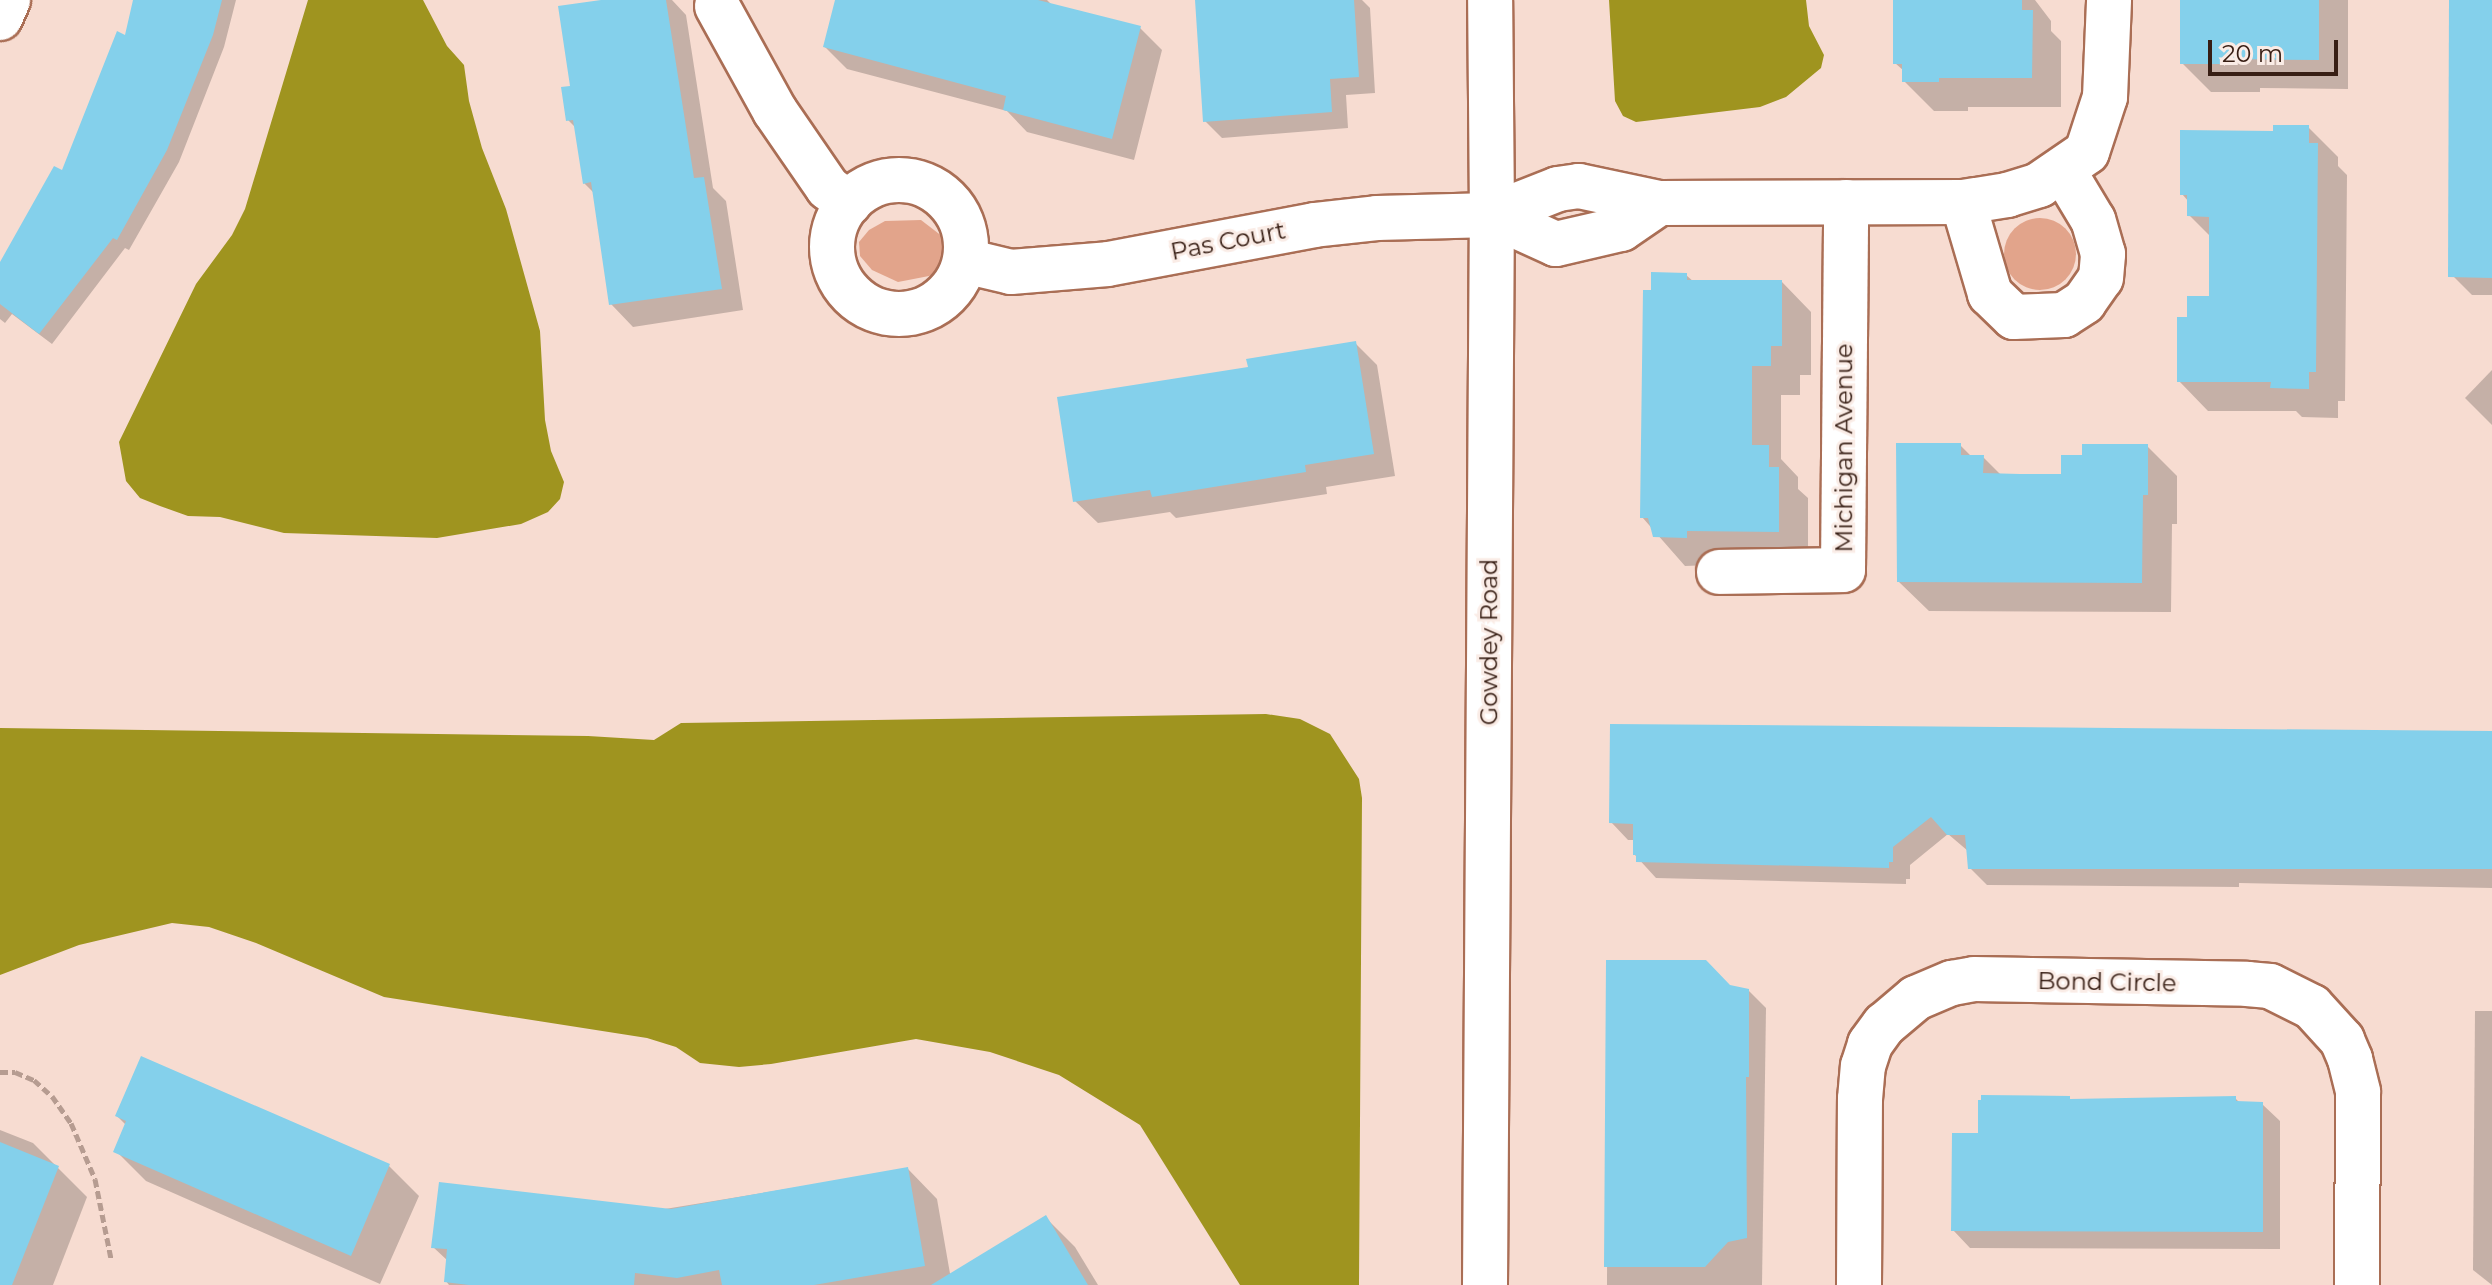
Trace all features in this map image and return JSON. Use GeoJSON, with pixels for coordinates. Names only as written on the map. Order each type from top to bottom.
{"type":"FeatureCollection","features":[{"type":"Feature","properties":{"kind":"street"},"geometry":{"type":"LineString","coordinates":[[0,18],[8,0]]}},
{"type":"Feature","properties":{"kind":"street","name":"Gowdey Road"},"geometry":{"type":"LineString","coordinates":[[1485,1285],[1492,215],[1490,0]]}},
{"type":"Feature","properties":{"kind":"street"},"geometry":{"type":"LineString","coordinates":[[1492,215],[1556,244],[1621,229],[1659,203],[1963,202],[2007,195],[2039,185],[2087,152],[2099,123],[2105,97],[2109,0]]}},
{"type":"Feature","properties":{"kind":"street"},"geometry":{"type":"LineString","coordinates":[[717,6],[775,111],[828,188],[849,203]]}},
{"type":"Feature","properties":{"kind":"street"},"geometry":{"type":"LineString","coordinates":[[1963,202],[1990,294],[2014,317],[2064,315],[2084,302],[2101,278],[2103,254],[2093,220],[2063,170]]}},
{"type":"Feature","properties":{"kind":"street"},"geometry":{"type":"LineString","coordinates":[[908,180],[929,187],[947,200],[960,218],[966,239],[965,261],[957,282],[942,299],[923,310],[902,314],[880,312],[860,301],[844,286],[835,266],[832,244],[837,222],[849,203],[865,189],[886,181],[908,180]]}},
{"type":"Feature","properties":{"kind":"street","name":"Michigan Avenue"},"geometry":{"type":"LineString","coordinates":[[1719,572],[1843,570],[1846,202]]}},
{"type":"Feature","properties":{"kind":"street","name":"Pas Court"},"geometry":{"type":"LineString","coordinates":[[965,261],[1011,272],[1108,264],[1314,225],[1492,215]]}},
{"type":"Feature","properties":{"kind":"street","name":"Bond Circle"},"geometry":{"type":"LineString","coordinates":[[1859,1285],[1860,1099],[1870,1044],[1884,1025],[1916,998],[1952,983],[1974,979],[2247,984],[2280,990],[2312,1007],[2342,1040],[2358,1092],[2357,1285]]}},
{"type":"Feature","properties":{"kind":"path"},"geometry":{"type":"LineString","coordinates":[[0,1072],[15,1072],[34,1080],[52,1096],[71,1123],[95,1179],[111,1258]]}},
{"type":"Feature","properties":{"kind":"shaded area"},"geometry":{"type":"Polygon","coordinates":[[[308,0],[423,0],[447,46],[464,65],[469,101],[482,148],[506,209],[540,331],[545,420],[551,451],[564,482],[560,499],[548,512],[521,524],[437,538],[284,533],[220,517],[188,516],[140,498],[126,481],[119,442],[196,284],[232,235],[245,209],[308,0]]]}},
{"type":"Feature","properties":{"kind":"shaded area"},"geometry":{"type":"Polygon","coordinates":[[[1609,0],[1806,0],[1809,26],[1824,55],[1821,68],[1786,97],[1760,107],[1636,122],[1623,116],[1615,101],[1609,0]]]}},
{"type":"Feature","properties":{"kind":"shaded area"},"geometry":{"type":"Polygon","coordinates":[[[2033,218],[2047,218],[2066,228],[2076,247],[2076,261],[2066,280],[2047,290],[2033,290],[2014,280],[2004,261],[2004,247],[2014,228],[2033,218]]]}},
{"type":"Feature","properties":{"kind":"shaded area"},"geometry":{"type":"Polygon","coordinates":[[[921,220],[947,240],[954,253],[946,267],[929,276],[898,282],[872,270],[860,256],[859,242],[869,230],[885,221],[921,220]]]}},
{"type":"Feature","properties":{"kind":"shaded area"},"geometry":{"type":"Polygon","coordinates":[[[1266,714],[1300,719],[1330,734],[1359,779],[1362,798],[1359,1285],[1240,1285],[1140,1125],[1059,1075],[990,1052],[916,1039],[771,1064],[739,1067],[700,1063],[676,1047],[647,1038],[384,997],[256,943],[209,927],[172,923],[79,945],[0,975],[0,728],[588,736],[654,740],[681,723],[1266,714]]]}},
{"type":"Feature","properties":{"kind":"building"},"geometry":{"type":"Polygon","coordinates":[[[133,0],[222,0],[213,35],[167,150],[117,240],[113,238],[39,334],[0,304],[0,262],[54,166],[62,170],[117,31],[125,35],[133,0]]]}},
{"type":"Feature","properties":{"kind":"building"},"geometry":{"type":"Polygon","coordinates":[[[601,0],[666,0],[694,178],[704,177],[722,289],[609,305],[591,182],[583,184],[573,120],[566,121],[561,87],[570,86],[558,6],[601,0]]]}},
{"type":"Feature","properties":{"kind":"building"},"geometry":{"type":"Polygon","coordinates":[[[835,0],[1038,0],[1141,26],[1112,139],[1003,110],[1006,96],[823,47],[835,0]]]}},
{"type":"Feature","properties":{"kind":"building"},"geometry":{"type":"Polygon","coordinates":[[[1195,0],[1354,0],[1359,77],[1330,79],[1332,112],[1203,122],[1195,0]]]}},
{"type":"Feature","properties":{"kind":"building"},"geometry":{"type":"Polygon","coordinates":[[[1893,0],[2022,0],[2022,10],[2033,10],[2032,78],[1939,78],[1939,82],[1902,82],[1902,64],[1893,64],[1893,0]]]}},
{"type":"Feature","properties":{"kind":"building"},"geometry":{"type":"Polygon","coordinates":[[[2180,0],[2319,0],[2319,60],[2231,59],[2231,64],[2180,64],[2180,0]]]}},
{"type":"Feature","properties":{"kind":"building"},"geometry":{"type":"Polygon","coordinates":[[[2449,0],[2492,0],[2492,278],[2448,277],[2449,0]]]}},
{"type":"Feature","properties":{"kind":"building"},"geometry":{"type":"Polygon","coordinates":[[[2273,125],[2309,125],[2309,143],[2318,143],[2316,372],[2309,372],[2309,389],[2270,388],[2271,382],[2177,382],[2177,317],[2187,317],[2187,296],[2209,296],[2209,217],[2187,216],[2187,195],[2180,195],[2180,130],[2273,131],[2273,125]]]}},
{"type":"Feature","properties":{"kind":"building"},"geometry":{"type":"Polygon","coordinates":[[[1651,272],[1687,273],[1687,280],[1782,280],[1782,346],[1771,346],[1771,366],[1752,366],[1752,445],[1769,445],[1769,467],[1779,467],[1779,532],[1687,531],[1687,538],[1653,537],[1648,518],[1640,518],[1643,290],[1651,290],[1651,272]]]}},
{"type":"Feature","properties":{"kind":"building"},"geometry":{"type":"Polygon","coordinates":[[[1356,341],[1374,454],[1305,465],[1306,472],[1152,497],[1150,490],[1073,502],[1057,397],[1248,367],[1246,359],[1356,341]]]}},
{"type":"Feature","properties":{"kind":"building"},"geometry":{"type":"Polygon","coordinates":[[[1896,443],[1961,443],[1961,455],[1984,455],[1983,473],[2020,474],[2061,474],[2061,455],[2082,455],[2082,444],[2148,444],[2148,495],[2143,495],[2142,583],[1897,582],[1896,443]]]}},
{"type":"Feature","properties":{"kind":"building"},"geometry":{"type":"Polygon","coordinates":[[[1610,724],[2492,731],[2492,869],[1968,869],[1965,835],[1947,835],[1931,817],[1893,847],[1893,862],[1889,862],[1889,868],[1636,862],[1636,855],[1633,855],[1633,824],[1609,823],[1610,724]]]}},
{"type":"Feature","properties":{"kind":"building"},"geometry":{"type":"Polygon","coordinates":[[[1606,960],[1706,960],[1730,985],[1749,989],[1747,1238],[1728,1242],[1705,1267],[1604,1267],[1606,960]]]}},
{"type":"Feature","properties":{"kind":"building"},"geometry":{"type":"Polygon","coordinates":[[[141,1056],[390,1164],[351,1256],[113,1152],[126,1121],[115,1116],[141,1056]]]}},
{"type":"Feature","properties":{"kind":"building"},"geometry":{"type":"Polygon","coordinates":[[[1981,1095],[2070,1096],[2070,1099],[2236,1096],[2236,1101],[2263,1102],[2263,1232],[1951,1231],[1952,1133],[1978,1133],[1978,1100],[1981,1100],[1981,1095]]]}},
{"type":"Feature","properties":{"kind":"building"},"geometry":{"type":"Polygon","coordinates":[[[0,1142],[59,1166],[12,1285],[0,1285],[0,1142]]]}},
{"type":"Feature","properties":{"kind":"building"},"geometry":{"type":"Polygon","coordinates":[[[908,1167],[925,1266],[814,1285],[722,1285],[719,1270],[677,1278],[635,1273],[634,1285],[469,1285],[444,1282],[447,1249],[431,1248],[439,1182],[671,1209],[908,1167]]]}},
{"type":"Feature","properties":{"kind":"building"},"geometry":{"type":"Polygon","coordinates":[[[1046,1215],[1088,1285],[931,1285],[1046,1215]]]}}]}
